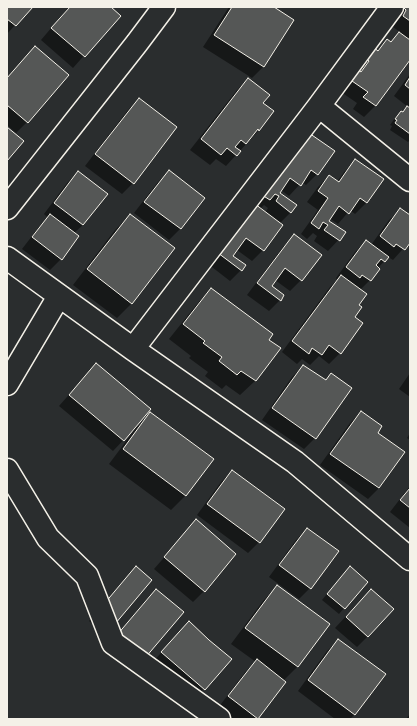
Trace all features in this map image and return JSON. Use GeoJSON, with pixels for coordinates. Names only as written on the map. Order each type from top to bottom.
{"type":"FeatureCollection","features":[{"type":"Feature","properties":{"kind":"street"},"geometry":{"type":"LineString","coordinates":[[7,208],[138,43],[164,7]]}},
{"type":"Feature","properties":{"kind":"street"},"geometry":{"type":"LineString","coordinates":[[133,349],[319,106],[392,7]]}},
{"type":"Feature","properties":{"kind":"street"},"geometry":{"type":"LineString","coordinates":[[319,106],[410,180]]}},
{"type":"Feature","properties":{"kind":"street"},"geometry":{"type":"LineString","coordinates":[[7,258],[133,349],[295,462],[410,559]]}},
{"type":"Feature","properties":{"kind":"street"},"geometry":{"type":"LineString","coordinates":[[7,384],[59,296]]}},
{"type":"Feature","properties":{"kind":"street"},"geometry":{"type":"LineString","coordinates":[[7,470],[48,538],[87,576],[113,644],[219,719]]}},
{"type":"Feature","properties":{"kind":"building"},"geometry":{"type":"Polygon","coordinates":[[[7,7],[33,7],[16,26],[7,19],[7,7]]]}},
{"type":"Feature","properties":{"kind":"building"},"geometry":{"type":"Polygon","coordinates":[[[70,7],[111,7],[121,16],[85,57],[51,28],[70,7]]]}},
{"type":"Feature","properties":{"kind":"building"},"geometry":{"type":"Polygon","coordinates":[[[232,7],[274,7],[294,20],[264,67],[214,35],[232,7]]]}},
{"type":"Feature","properties":{"kind":"building"},"geometry":{"type":"Polygon","coordinates":[[[403,7],[410,7],[410,21],[403,16],[406,10],[403,7]]]}},
{"type":"Feature","properties":{"kind":"building"},"geometry":{"type":"Polygon","coordinates":[[[399,32],[410,40],[410,60],[376,106],[363,97],[368,92],[352,81],[348,86],[345,84],[357,69],[361,72],[369,61],[364,57],[372,46],[378,51],[387,39],[391,42],[399,32]]]}},
{"type":"Feature","properties":{"kind":"building"},"geometry":{"type":"Polygon","coordinates":[[[35,46],[69,75],[28,123],[7,105],[7,78],[35,46]]]}},
{"type":"Feature","properties":{"kind":"building"},"geometry":{"type":"Polygon","coordinates":[[[410,77],[410,89],[405,85],[410,77]]]}},
{"type":"Feature","properties":{"kind":"building"},"geometry":{"type":"Polygon","coordinates":[[[248,78],[270,95],[263,103],[274,111],[259,131],[258,129],[246,144],[241,140],[235,147],[241,151],[237,156],[227,148],[221,155],[201,139],[248,78]]]}},
{"type":"Feature","properties":{"kind":"building"},"geometry":{"type":"Polygon","coordinates":[[[139,98],[177,127],[134,184],[95,154],[139,98]]]}},
{"type":"Feature","properties":{"kind":"building"},"geometry":{"type":"Polygon","coordinates":[[[407,106],[410,108],[410,134],[395,123],[397,120],[395,119],[407,106]]]}},
{"type":"Feature","properties":{"kind":"building"},"geometry":{"type":"Polygon","coordinates":[[[7,127],[24,141],[7,161],[7,127]]]}},
{"type":"Feature","properties":{"kind":"building"},"geometry":{"type":"Polygon","coordinates":[[[306,131],[335,151],[318,175],[311,170],[301,186],[290,178],[280,193],[297,205],[291,213],[276,201],[279,196],[275,194],[270,200],[262,195],[306,131]]]}},
{"type":"Feature","properties":{"kind":"building"},"geometry":{"type":"Polygon","coordinates":[[[355,159],[384,179],[367,203],[360,198],[349,214],[339,206],[329,221],[346,232],[340,241],[324,230],[328,225],[323,222],[319,229],[311,223],[328,198],[318,191],[329,175],[339,182],[355,159]]]}},
{"type":"Feature","properties":{"kind":"building"},"geometry":{"type":"Polygon","coordinates":[[[169,170],[205,198],[181,229],[144,202],[169,170]]]}},
{"type":"Feature","properties":{"kind":"building"},"geometry":{"type":"Polygon","coordinates":[[[78,171],[108,194],[83,225],[54,203],[78,171]]]}},
{"type":"Feature","properties":{"kind":"building"},"geometry":{"type":"Polygon","coordinates":[[[255,204],[283,225],[264,251],[246,238],[233,256],[246,265],[242,271],[218,253],[255,204]]]}},
{"type":"Feature","properties":{"kind":"building"},"geometry":{"type":"Polygon","coordinates":[[[400,208],[410,215],[410,243],[405,250],[396,244],[394,247],[380,236],[400,208]]]}},
{"type":"Feature","properties":{"kind":"building"},"geometry":{"type":"Polygon","coordinates":[[[50,214],[79,236],[62,260],[32,237],[50,214]]]}},
{"type":"Feature","properties":{"kind":"building"},"geometry":{"type":"Polygon","coordinates":[[[130,214],[175,248],[132,304],[87,269],[130,214]]]}},
{"type":"Feature","properties":{"kind":"building"},"geometry":{"type":"Polygon","coordinates":[[[294,234],[322,255],[302,281],[285,268],[272,286],[284,295],[281,301],[257,283],[294,234]]]}},
{"type":"Feature","properties":{"kind":"building"},"geometry":{"type":"Polygon","coordinates":[[[366,240],[389,257],[385,262],[381,259],[376,265],[380,269],[371,281],[362,275],[360,278],[346,267],[366,240]]]}},
{"type":"Feature","properties":{"kind":"building"},"geometry":{"type":"Polygon","coordinates":[[[341,275],[367,294],[359,305],[362,307],[355,317],[363,323],[341,354],[329,345],[322,355],[312,348],[309,354],[292,341],[341,275]]]}},
{"type":"Feature","properties":{"kind":"building"},"geometry":{"type":"Polygon","coordinates":[[[211,288],[273,334],[269,340],[281,348],[256,381],[241,371],[237,375],[219,361],[222,357],[203,343],[205,341],[183,324],[211,288]]]}},
{"type":"Feature","properties":{"kind":"building"},"geometry":{"type":"Polygon","coordinates":[[[96,363],[151,409],[124,441],[69,395],[96,363]]]}},
{"type":"Feature","properties":{"kind":"building"},"geometry":{"type":"Polygon","coordinates":[[[303,365],[326,380],[331,373],[352,388],[316,439],[272,408],[303,365]]]}},
{"type":"Feature","properties":{"kind":"building"},"geometry":{"type":"Polygon","coordinates":[[[361,411],[382,426],[378,433],[405,452],[379,488],[330,454],[361,411]]]}},
{"type":"Feature","properties":{"kind":"building"},"geometry":{"type":"Polygon","coordinates":[[[150,412],[214,459],[186,496],[123,449],[150,412]]]}},
{"type":"Feature","properties":{"kind":"building"},"geometry":{"type":"Polygon","coordinates":[[[232,470],[285,509],[260,543],[207,504],[232,470]]]}},
{"type":"Feature","properties":{"kind":"building"},"geometry":{"type":"Polygon","coordinates":[[[410,488],[410,508],[400,500],[410,488]]]}},
{"type":"Feature","properties":{"kind":"building"},"geometry":{"type":"Polygon","coordinates":[[[196,519],[236,554],[205,592],[164,557],[196,519]]]}},
{"type":"Feature","properties":{"kind":"building"},"geometry":{"type":"Polygon","coordinates":[[[307,528],[339,551],[311,589],[279,565],[307,528]]]}},
{"type":"Feature","properties":{"kind":"building"},"geometry":{"type":"Polygon","coordinates":[[[136,566],[152,580],[115,624],[99,610],[136,566]]]}},
{"type":"Feature","properties":{"kind":"building"},"geometry":{"type":"Polygon","coordinates":[[[350,566],[368,582],[345,609],[327,594],[350,566]]]}},
{"type":"Feature","properties":{"kind":"building"},"geometry":{"type":"Polygon","coordinates":[[[277,585],[330,624],[298,667],[245,628],[277,585]]]}},
{"type":"Feature","properties":{"kind":"building"},"geometry":{"type":"Polygon","coordinates":[[[156,589],[184,612],[145,658],[117,635],[156,589]]]}},
{"type":"Feature","properties":{"kind":"building"},"geometry":{"type":"Polygon","coordinates":[[[371,589],[394,609],[368,637],[346,617],[371,589]]]}},
{"type":"Feature","properties":{"kind":"building"},"geometry":{"type":"Polygon","coordinates":[[[189,621],[232,659],[205,690],[161,652],[189,621]]]}},
{"type":"Feature","properties":{"kind":"building"},"geometry":{"type":"Polygon","coordinates":[[[338,639],[386,674],[355,715],[308,680],[338,639]]]}},
{"type":"Feature","properties":{"kind":"building"},"geometry":{"type":"Polygon","coordinates":[[[257,659],[286,682],[258,719],[228,696],[257,659]]]}}]}
